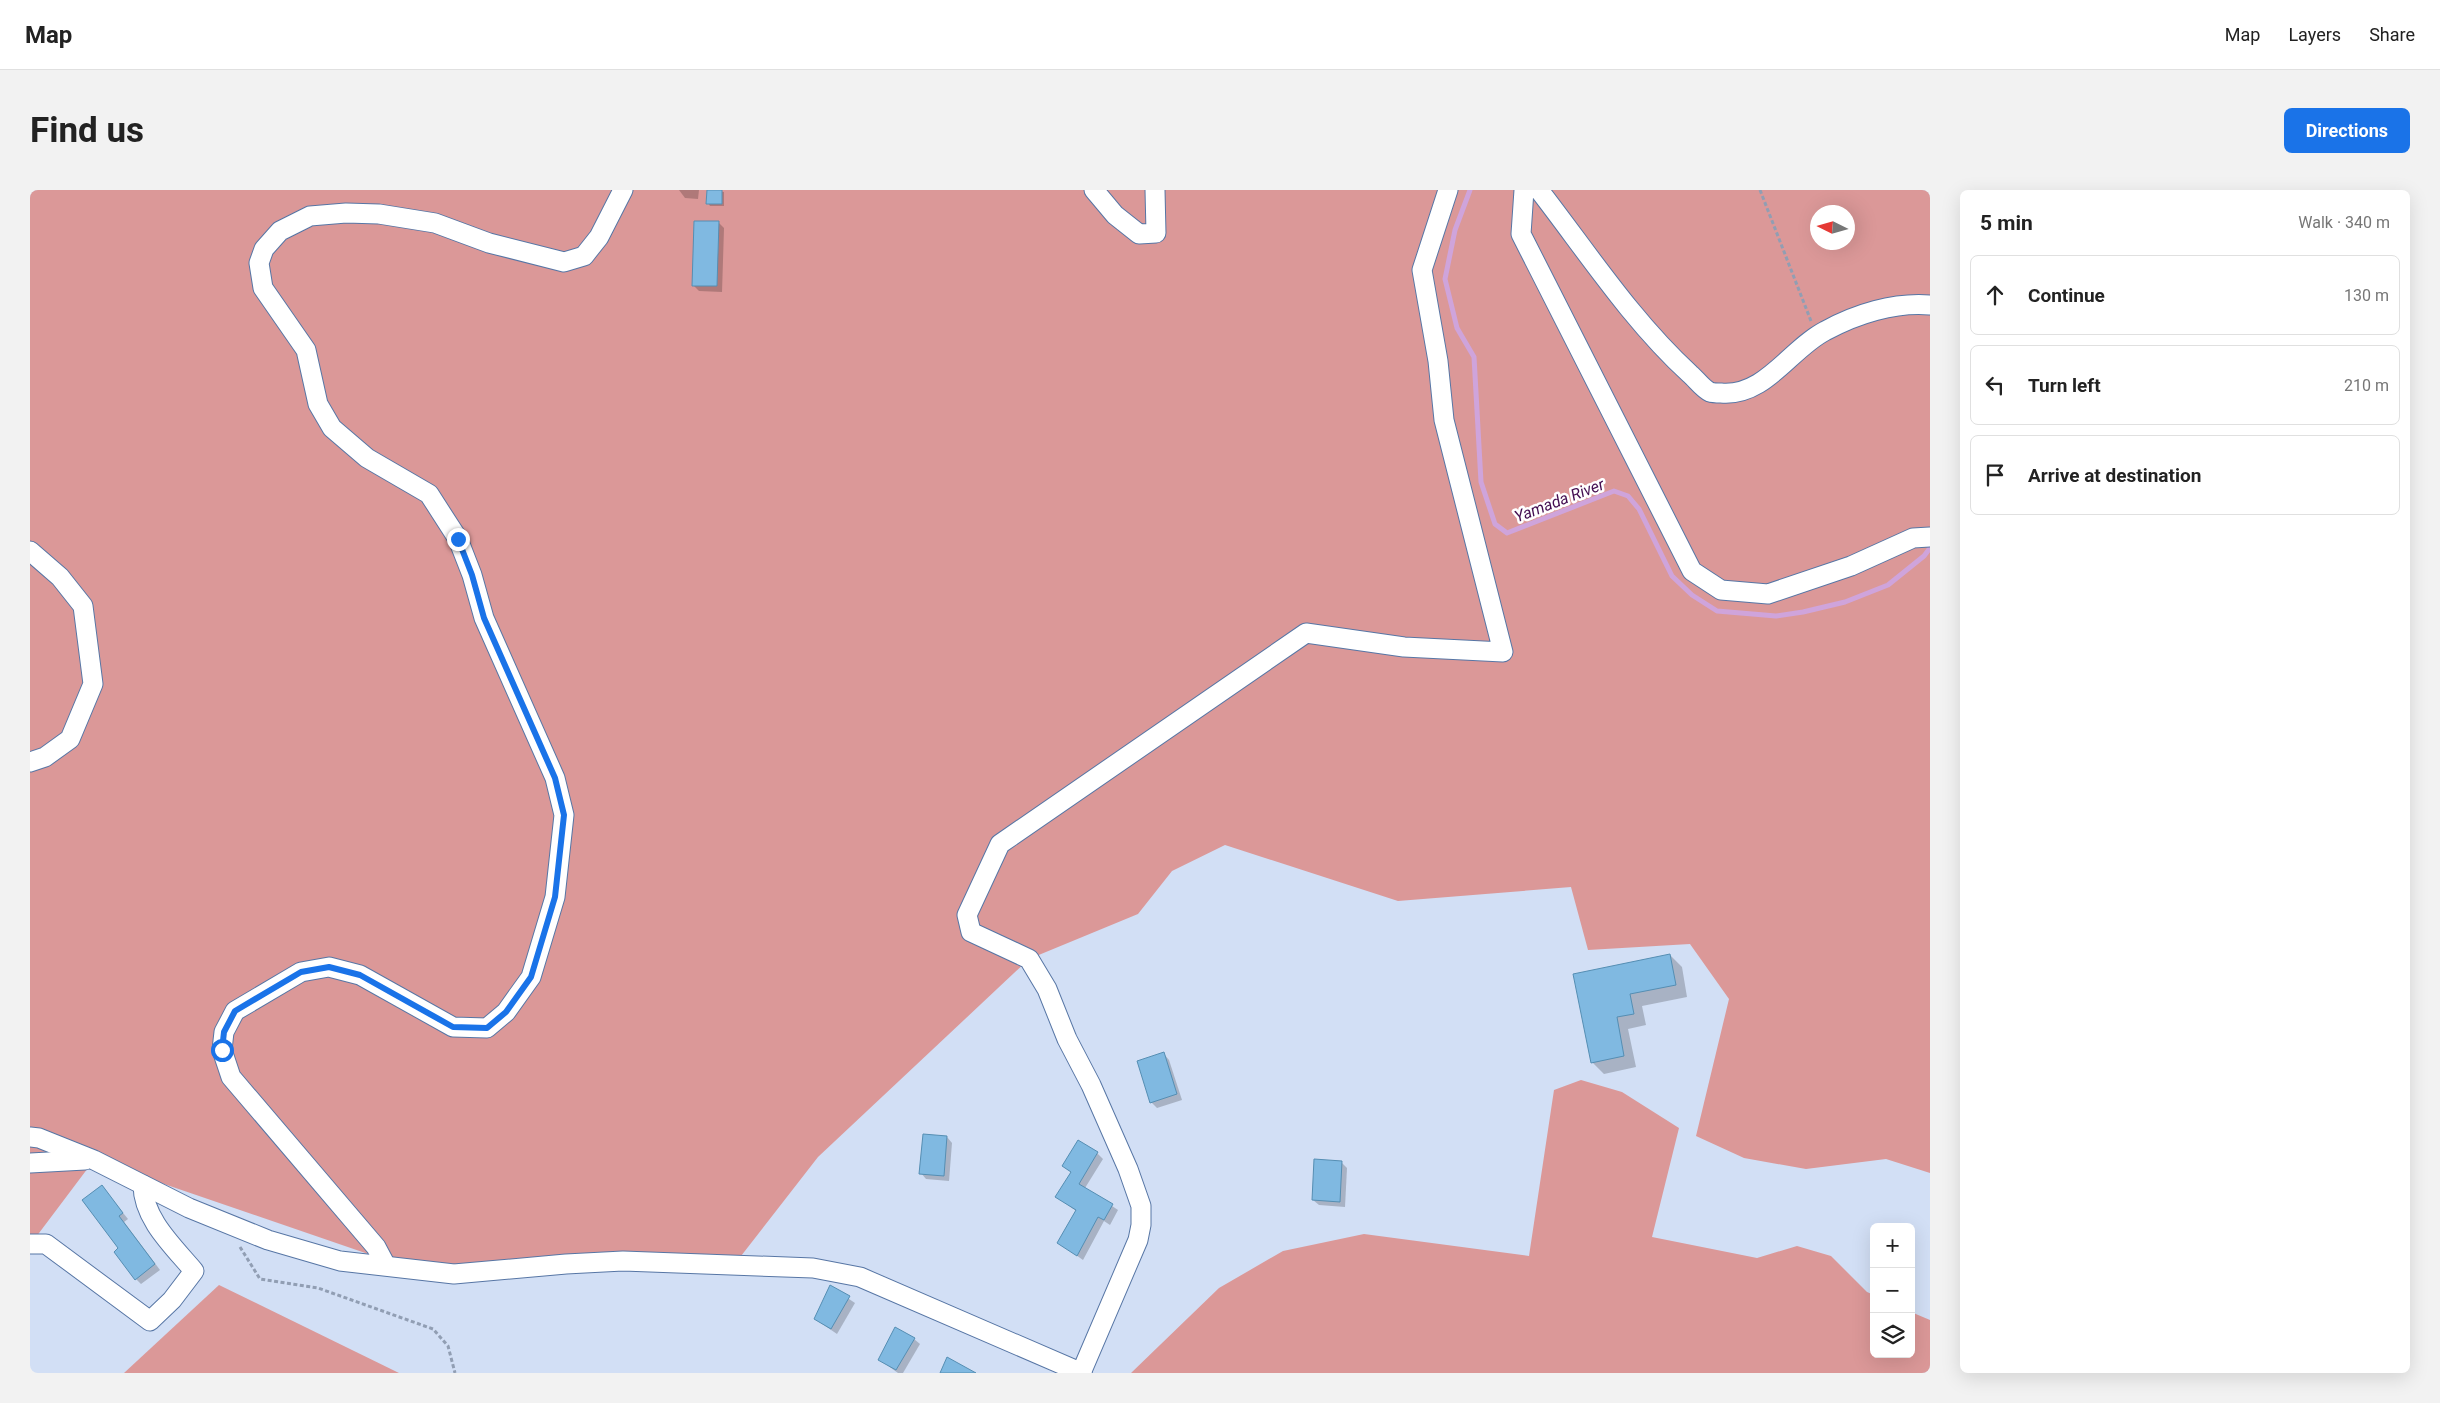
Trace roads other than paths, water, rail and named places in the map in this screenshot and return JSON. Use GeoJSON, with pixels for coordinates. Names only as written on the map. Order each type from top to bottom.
{"type":"FeatureCollection","features":[{"type":"Feature","properties":{"kind":"street"},"geometry":{"type":"LineString","coordinates":[[384,1264],[376,1247],[231,1077],[222,1050],[224,1032],[235,1011],[301,972],[329,967],[360,975],[453,1027],[487,1028],[506,1012],[531,977],[555,897],[564,815],[555,778],[484,618],[472,575],[458,539],[429,494],[367,458],[332,428],[318,404],[306,350],[263,288],[259,263],[264,249],[280,231],[310,216],[346,212],[379,214],[435,223],[489,243],[564,262],[584,256],[599,238],[623,190]]}},
{"type":"Feature","properties":{"kind":"street"},"geometry":{"type":"LineString","coordinates":[[1094,190],[1115,215],[1139,234],[1156,233],[1155,190]]}},
{"type":"Feature","properties":{"kind":"street"},"geometry":{"type":"LineString","coordinates":[[30,1137],[39,1138],[94,1160],[189,1208],[268,1240],[340,1261],[384,1264],[454,1274],[623,1261],[814,1268],[860,1277],[1081,1373],[1138,1240],[1142,1225],[1141,1206],[1128,1169],[1091,1085],[1066,1038],[1047,989],[1029,959],[970,932],[967,915],[1000,844],[1306,633],[1404,647],[1503,652],[1444,420],[1438,361],[1422,270],[1448,190]]}},
{"type":"Feature","properties":{"kind":"street"},"geometry":{"type":"LineString","coordinates":[[1524,190],[1520,234],[1692,571],[1721,590],[1768,594],[1852,566],[1913,538],[1930,537]]}},
{"type":"Feature","properties":{"kind":"street"},"geometry":{"type":"LineString","coordinates":[[1540,190],[1635,315],[1679,364],[1710,392],[1735,394],[1756,386],[1816,336],[1863,313],[1914,304],[1930,305]]}},
{"type":"Feature","properties":{"kind":"street"},"geometry":{"type":"LineString","coordinates":[[30,551],[60,576],[83,606],[93,684],[70,739],[45,757],[30,762]]}},
{"type":"Feature","properties":{"kind":"street"},"geometry":{"type":"LineString","coordinates":[[30,1163],[94,1160]]}},
{"type":"Feature","properties":{"kind":"street"},"geometry":{"type":"LineString","coordinates":[[30,1244],[46,1244],[150,1321],[172,1300],[194,1271],[157,1225],[143,1199],[143,1185]]}},
{"type":"Feature","properties":{"kind":"waterway","name":"Yamada River"},"geometry":{"type":"LineString","coordinates":[[1470,190],[1455,230],[1445,279],[1457,328],[1474,357],[1481,482],[1495,524],[1507,533],[1614,491],[1628,496],[1639,509],[1672,576],[1692,595],[1717,611],[1776,616],[1845,602],[1888,585],[1924,556],[1930,548]]}}]}
